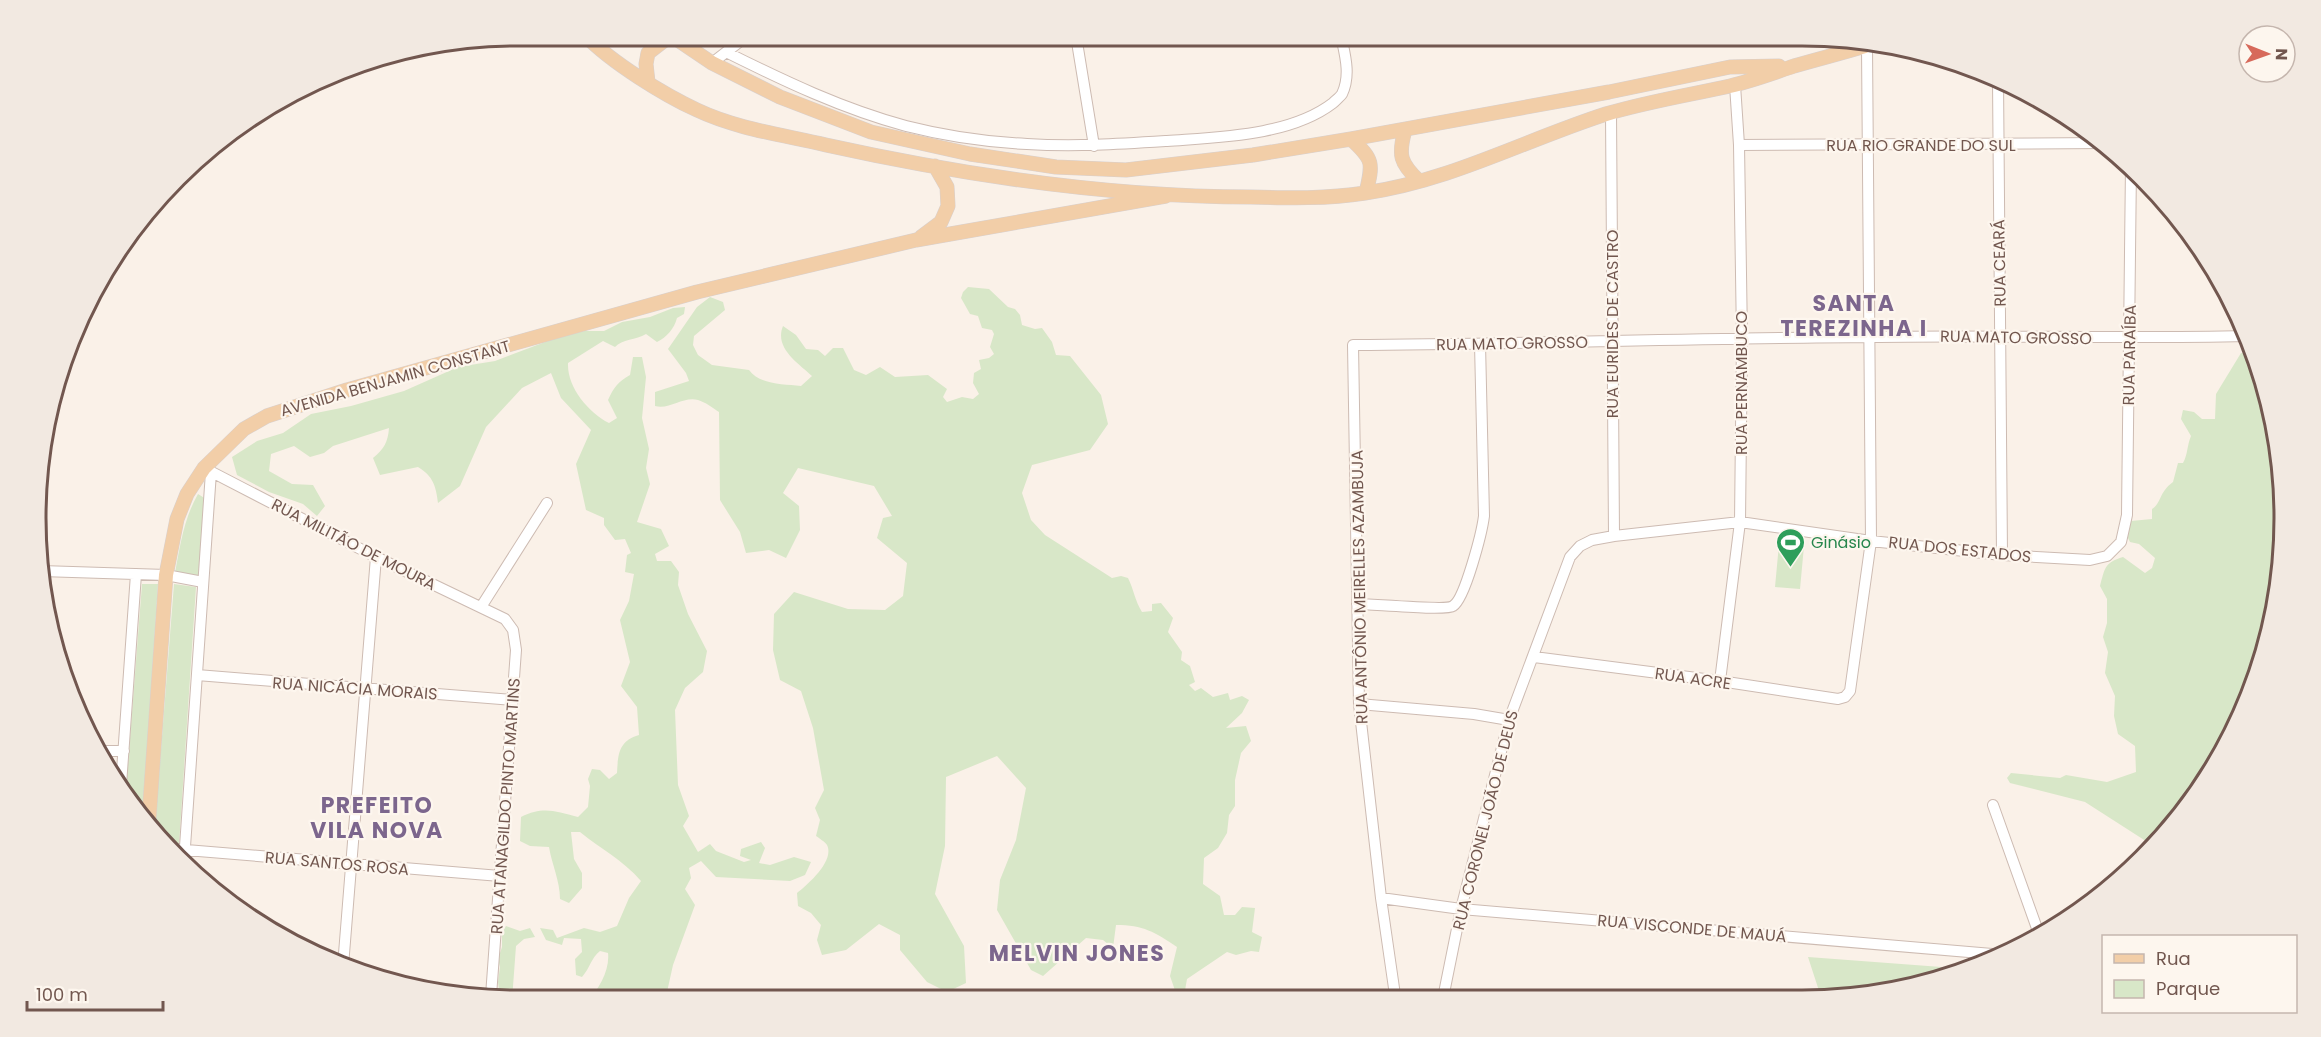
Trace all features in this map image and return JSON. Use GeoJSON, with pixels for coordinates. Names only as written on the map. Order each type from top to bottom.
{"type":"FeatureCollection","features":[{"type":"Feature","properties":{"kind":"main road"},"geometry":{"type":"LineString","coordinates":[[596,46],[648,82],[698,111],[742,126],[861,153],[1011,178],[1166,196],[1319,198],[1366,193],[1419,182],[1461,170],[1566,128],[1611,113],[1735,85],[1852,50]]}},
{"type":"Feature","properties":{"kind":"main road"},"geometry":{"type":"LineString","coordinates":[[648,82],[646,64],[648,53],[657,46]]}},
{"type":"Feature","properties":{"kind":"main road"},"geometry":{"type":"LineString","coordinates":[[686,46],[712,63],[780,97],[871,132],[970,154],[1056,167],[1126,170],[1253,155],[1405,130],[1730,68],[1796,66]]}},
{"type":"Feature","properties":{"kind":"main road"},"geometry":{"type":"LineString","coordinates":[[1405,130],[1400,149],[1404,167],[1419,182]]}},
{"type":"Feature","properties":{"kind":"main road"},"geometry":{"type":"LineString","coordinates":[[1351,139],[1367,154],[1371,166],[1366,193]]}},
{"type":"Feature","properties":{"kind":"main road","name":"AVENIDA BENJAMIN CONSTANT"},"geometry":{"type":"LineString","coordinates":[[916,240],[941,222],[948,206],[947,188],[935,166]]}},
{"type":"Feature","properties":{"kind":"main road","name":"AVENIDA BENJAMIN CONSTANT"},"geometry":{"type":"LineString","coordinates":[[149,812],[166,575],[177,519],[187,494],[244,429],[267,416],[347,390],[697,292],[916,240],[1166,196]]}},
{"type":"Feature","properties":{"kind":"street"},"geometry":{"type":"LineString","coordinates":[[712,63],[734,46]]}},
{"type":"Feature","properties":{"kind":"street"},"geometry":{"type":"LineString","coordinates":[[1078,46],[1094,146]]}},
{"type":"Feature","properties":{"kind":"street"},"geometry":{"type":"LineString","coordinates":[[726,52],[799,87],[906,126],[971,140],[1094,146],[1250,133],[1287,125],[1322,111],[1342,96],[1348,71],[1343,46]]}},
{"type":"Feature","properties":{"kind":"street"},"geometry":{"type":"LineString","coordinates":[[1866,51],[1871,541]]}},
{"type":"Feature","properties":{"kind":"street","name":"RUA PERNAMBUCO"},"geometry":{"type":"LineString","coordinates":[[1720,681],[1740,522],[1742,338],[1739,145],[1735,85]]}},
{"type":"Feature","properties":{"kind":"street","name":"RUA CEARÁ"},"geometry":{"type":"LineString","coordinates":[[1998,89],[2002,555]]}},
{"type":"Feature","properties":{"kind":"street","name":"RUA EURIDES DE CASTRO"},"geometry":{"type":"LineString","coordinates":[[1611,113],[1614,536]]}},
{"type":"Feature","properties":{"kind":"street","name":"RUA RIO GRANDE DO SUL"},"geometry":{"type":"LineString","coordinates":[[1739,145],[2089,143]]}},
{"type":"Feature","properties":{"kind":"street","name":"RUA PARAÍBA"},"geometry":{"type":"LineString","coordinates":[[2121,542],[2127,515],[2131,180]]}},
{"type":"Feature","properties":{"kind":"street","name":"RUA MATO GROSSO"},"geometry":{"type":"LineString","coordinates":[[1353,345],[1870,336],[2000,335],[2130,339],[2238,336]]}},
{"type":"Feature","properties":{"kind":"street"},"geometry":{"type":"LineString","coordinates":[[1357,604],[1442,609],[1453,606],[1461,597],[1482,533],[1484,516],[1480,344]]}},
{"type":"Feature","properties":{"kind":"street","name":"RUA ANTÔNIO MEIRELLES AZAMBUJA"},"geometry":{"type":"LineString","coordinates":[[1353,345],[1359,704],[1381,898],[1394,990]]}},
{"type":"Feature","properties":{"kind":"street"},"geometry":{"type":"LineString","coordinates":[[181,848],[204,582],[207,470]]}},
{"type":"Feature","properties":{"kind":"street","name":"RUA MILITÃO DE MOURA"},"geometry":{"type":"LineString","coordinates":[[207,470],[376,557],[505,619]]}},
{"type":"Feature","properties":{"kind":"street"},"geometry":{"type":"LineString","coordinates":[[481,607],[547,503]]}},
{"type":"Feature","properties":{"kind":"street","name":"RUA DOS ESTADOS"},"geometry":{"type":"LineString","coordinates":[[1614,536],[1740,522],[1871,541],[2002,555],[2090,560],[2107,556],[2121,542]]}},
{"type":"Feature","properties":{"kind":"street","name":"RUA CORONEL JOÃO DE DEUS"},"geometry":{"type":"LineString","coordinates":[[1445,990],[1461,909],[1509,720],[1570,557],[1580,546],[1592,540],[1614,536]]}},
{"type":"Feature","properties":{"kind":"street","name":"RUA ACRE"},"geometry":{"type":"LineString","coordinates":[[1533,657],[1838,699],[1845,697],[1850,691],[1871,541]]}},
{"type":"Feature","properties":{"kind":"street"},"geometry":{"type":"LineString","coordinates":[[345,957],[376,557]]}},
{"type":"Feature","properties":{"kind":"street"},"geometry":{"type":"LineString","coordinates":[[50,571],[166,575],[204,582]]}},
{"type":"Feature","properties":{"kind":"street"},"geometry":{"type":"LineString","coordinates":[[122,774],[136,574]]}},
{"type":"Feature","properties":{"kind":"street","name":"RUA ATANAGILDO PINTO MARTINS"},"geometry":{"type":"LineString","coordinates":[[492,989],[515,639],[513,630],[505,619]]}},
{"type":"Feature","properties":{"kind":"street","name":"RUA NICÁCIA MORAIS"},"geometry":{"type":"LineString","coordinates":[[197,675],[512,700]]}},
{"type":"Feature","properties":{"kind":"street"},"geometry":{"type":"LineString","coordinates":[[1359,704],[1474,714],[1509,720]]}},
{"type":"Feature","properties":{"kind":"street"},"geometry":{"type":"LineString","coordinates":[[108,751],[124,751]]}},
{"type":"Feature","properties":{"kind":"street"},"geometry":{"type":"LineString","coordinates":[[1993,805],[2037,928]]}},
{"type":"Feature","properties":{"kind":"street","name":"RUA SANTOS ROSA"},"geometry":{"type":"LineString","coordinates":[[186,853],[500,876]]}},
{"type":"Feature","properties":{"kind":"street","name":"RUA VISCONDE DE MAUÁ"},"geometry":{"type":"LineString","coordinates":[[1381,898],[1461,909],[1986,953]]}},
{"type":"Feature","properties":{"kind":"green space"},"geometry":{"type":"Polygon","coordinates":[[[968,287],[989,289],[1008,307],[1015,309],[1020,315],[1022,325],[1035,329],[1042,328],[1052,342],[1056,355],[1070,356],[1101,395],[1108,424],[1090,450],[1032,465],[1022,493],[1031,520],[1045,535],[1112,578],[1121,576],[1128,578],[1142,612],[1152,611],[1152,604],[1161,603],[1173,618],[1168,632],[1182,652],[1181,660],[1190,666],[1195,682],[1189,685],[1195,691],[1201,688],[1213,697],[1228,693],[1230,700],[1242,696],[1249,700],[1242,713],[1226,728],[1246,726],[1251,741],[1241,753],[1235,780],[1235,806],[1229,815],[1227,833],[1218,848],[1204,858],[1203,884],[1220,896],[1224,915],[1235,915],[1242,907],[1255,908],[1252,932],[1262,937],[1259,952],[1251,951],[1236,955],[1227,952],[1187,979],[1185,990],[1175,990],[1170,976],[1177,947],[1155,933],[1134,926],[1116,925],[1113,948],[1103,940],[1086,938],[1043,976],[1031,970],[997,910],[1000,880],[1016,840],[1026,788],[997,756],[946,777],[945,846],[935,894],[964,946],[966,983],[951,990],[943,990],[927,982],[900,950],[900,935],[879,924],[846,950],[822,955],[817,940],[821,925],[811,913],[798,906],[797,893],[819,872],[827,858],[827,845],[816,836],[820,820],[815,808],[824,790],[813,728],[801,691],[780,680],[773,650],[774,614],[794,592],[848,609],[885,610],[903,596],[907,563],[877,538],[883,518],[892,516],[874,486],[798,468],[783,493],[799,506],[800,530],[786,558],[769,550],[746,553],[740,532],[720,500],[719,412],[703,402],[692,399],[661,407],[655,406],[655,392],[689,381],[686,373],[668,349],[697,307],[710,297],[723,302],[725,310],[694,336],[693,345],[698,355],[712,365],[749,370],[759,379],[801,386],[812,376],[794,360],[785,348],[781,334],[783,326],[796,335],[806,349],[818,350],[825,356],[833,348],[843,348],[854,370],[866,375],[880,367],[895,377],[928,375],[947,389],[943,397],[947,402],[962,397],[973,399],[979,394],[973,383],[974,373],[981,369],[979,360],[989,358],[994,354],[990,347],[994,334],[992,330],[982,328],[978,316],[970,314],[961,298],[968,287]]]}},
{"type":"Feature","properties":{"kind":"green space"},"geometry":{"type":"Polygon","coordinates":[[[685,307],[684,314],[677,318],[674,326],[664,338],[657,342],[646,334],[621,342],[615,347],[603,341],[568,363],[571,381],[587,406],[609,423],[617,418],[608,400],[610,395],[619,383],[630,375],[633,357],[642,357],[646,377],[642,418],[649,449],[646,468],[650,484],[637,522],[661,529],[669,546],[655,554],[657,561],[671,561],[679,572],[678,585],[688,614],[707,651],[703,672],[685,688],[675,710],[678,785],[689,816],[683,826],[698,852],[710,844],[716,851],[744,862],[751,860],[740,856],[741,849],[761,842],[765,848],[759,863],[770,865],[794,857],[811,862],[805,875],[790,881],[716,877],[701,861],[689,868],[691,878],[685,889],[695,905],[673,965],[667,990],[597,990],[603,979],[608,953],[600,951],[582,977],[576,975],[575,959],[582,952],[581,939],[564,938],[562,945],[546,940],[540,928],[553,930],[557,938],[584,928],[600,932],[617,926],[629,898],[641,881],[619,861],[580,832],[571,832],[574,859],[582,873],[582,888],[569,903],[560,899],[549,847],[530,846],[520,841],[521,817],[549,811],[578,817],[588,807],[590,786],[588,779],[592,769],[600,770],[609,779],[617,773],[619,754],[624,744],[639,735],[637,707],[621,686],[630,662],[620,620],[629,601],[634,574],[625,572],[627,555],[631,553],[625,539],[615,540],[604,525],[604,518],[586,510],[576,464],[591,430],[561,398],[551,373],[522,388],[486,427],[460,486],[438,503],[433,482],[418,467],[380,475],[373,458],[385,445],[389,428],[333,446],[324,453],[310,457],[294,446],[271,454],[269,471],[292,484],[313,485],[325,506],[317,516],[303,504],[269,492],[237,475],[232,457],[257,441],[283,433],[311,414],[351,406],[404,391],[458,367],[495,361],[553,339],[584,331],[604,331],[622,322],[650,317],[673,308],[685,307]]]}},
{"type":"Feature","properties":{"kind":"green space"},"geometry":{"type":"Polygon","coordinates":[[[2241,353],[2244,354],[2258,396],[2270,457],[2274,518],[2270,580],[2258,641],[2239,699],[2226,727],[2195,781],[2146,841],[2085,802],[2010,783],[2007,778],[2011,773],[2060,778],[2066,775],[2107,782],[2136,772],[2135,746],[2118,734],[2114,716],[2115,696],[2105,673],[2108,652],[2103,637],[2107,623],[2107,599],[2100,586],[2106,567],[2123,557],[2145,573],[2152,568],[2155,558],[2139,544],[2130,542],[2126,534],[2131,521],[2152,519],[2152,509],[2173,482],[2178,463],[2183,463],[2185,460],[2191,436],[2181,419],[2183,410],[2194,412],[2202,419],[2215,419],[2216,394],[2241,353]]]}},
{"type":"Feature","properties":{"kind":"green space"},"geometry":{"type":"Polygon","coordinates":[[[198,494],[206,499],[198,577],[175,573],[186,522],[198,494]]]}},
{"type":"Feature","properties":{"kind":"green space","name":"Ginásio"},"geometry":{"type":"Polygon","coordinates":[[[1779,544],[1804,546],[1800,589],[1775,587],[1779,544]]]}},
{"type":"Feature","properties":{"kind":"green space"},"geometry":{"type":"Polygon","coordinates":[[[142,584],[158,584],[143,805],[127,782],[142,584]]]}},
{"type":"Feature","properties":{"kind":"green space"},"geometry":{"type":"Polygon","coordinates":[[[174,584],[196,587],[179,845],[155,820],[174,584]]]}},
{"type":"Feature","properties":{"kind":"green space"},"geometry":{"type":"Polygon","coordinates":[[[506,926],[520,931],[530,928],[535,937],[524,939],[516,946],[513,990],[499,989],[498,959],[502,947],[502,933],[506,926]]]}},
{"type":"Feature","properties":{"kind":"green space"},"geometry":{"type":"Polygon","coordinates":[[[1808,957],[1946,967],[1895,981],[1819,989],[1808,957]]]}},
{"type":"Feature","properties":{"kind":"place","name":"Ginásio"},"geometry":{"type":"Point","coordinates":[1790,568]}},
{"type":"Feature","properties":{"kind":"district","name":"SANTA TEREZINHA I"},"geometry":{"type":"Point","coordinates":[1854,316]}},
{"type":"Feature","properties":{"kind":"district","name":"PREFEITO VILA NOVA"},"geometry":{"type":"Point","coordinates":[377,818]}},
{"type":"Feature","properties":{"kind":"district","name":"MELVIN JONES"},"geometry":{"type":"Point","coordinates":[1077,953]}}]}
